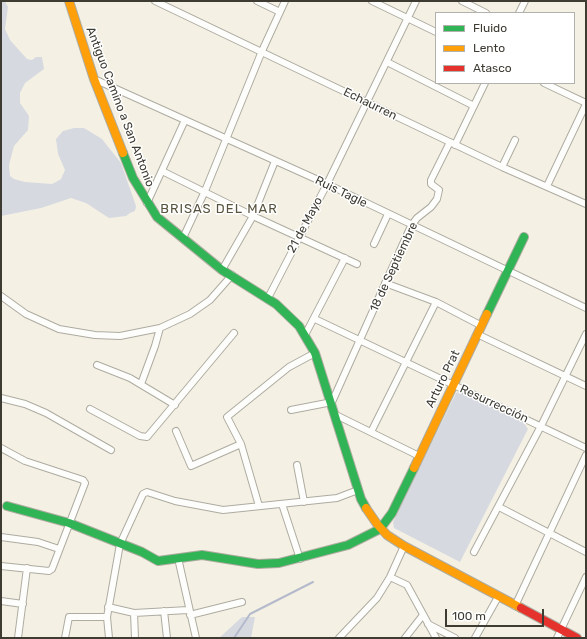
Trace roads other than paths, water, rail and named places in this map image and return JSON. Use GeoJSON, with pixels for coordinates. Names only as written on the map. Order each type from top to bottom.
{"type":"FeatureCollection","features":[{"type":"Feature","properties":{"kind":"street","name":"Antiguo Camino a San Antonio"},"geometry":{"type":"LineString","coordinates":[[69,1],[94,80],[133,178],[146,203],[157,217],[222,270],[268,298],[288,314],[306,335],[315,353],[332,402],[358,490],[368,512],[380,528],[387,535],[404,546],[577,638]]}},
{"type":"Feature","properties":{"kind":"street","name":"Echaurren"},"geometry":{"type":"LineString","coordinates":[[155,1],[502,167],[586,204]]}},
{"type":"Feature","properties":{"kind":"street"},"geometry":{"type":"LineString","coordinates":[[257,1],[280,12]]}},
{"type":"Feature","properties":{"kind":"street"},"geometry":{"type":"LineString","coordinates":[[183,238],[205,191],[262,51],[285,1]]}},
{"type":"Feature","properties":{"kind":"street"},"geometry":{"type":"LineString","coordinates":[[372,1],[435,32]]}},
{"type":"Feature","properties":{"kind":"street","name":"21 de Mayo"},"geometry":{"type":"LineString","coordinates":[[268,298],[368,103],[416,1]]}},
{"type":"Feature","properties":{"kind":"street"},"geometry":{"type":"LineString","coordinates":[[462,1],[484,12]]}},
{"type":"Feature","properties":{"kind":"street"},"geometry":{"type":"LineString","coordinates":[[519,12],[524,1]]}},
{"type":"Feature","properties":{"kind":"street"},"geometry":{"type":"LineString","coordinates":[[387,62],[474,106]]}},
{"type":"Feature","properties":{"kind":"street","name":"Ruis Tagle"},"geometry":{"type":"LineString","coordinates":[[94,80],[227,138],[327,184],[411,226],[508,270],[586,308]]}},
{"type":"Feature","properties":{"kind":"street","name":"18 de Septiembre"},"geometry":{"type":"LineString","coordinates":[[332,402],[411,226],[417,218],[431,207],[437,199],[439,190],[431,184],[431,180],[474,106],[485,84]]}},
{"type":"Feature","properties":{"kind":"street"},"geometry":{"type":"LineString","coordinates":[[546,84],[586,104],[547,186]]}},
{"type":"Feature","properties":{"kind":"street"},"geometry":{"type":"LineString","coordinates":[[146,203],[185,120]]}},
{"type":"Feature","properties":{"kind":"street"},"geometry":{"type":"LineString","coordinates":[[502,167],[515,140]]}},
{"type":"Feature","properties":{"kind":"street"},"geometry":{"type":"LineString","coordinates":[[222,270],[253,216],[275,161]]}},
{"type":"Feature","properties":{"kind":"street"},"geometry":{"type":"LineString","coordinates":[[162,171],[298,238],[357,264]]}},
{"type":"Feature","properties":{"kind":"street"},"geometry":{"type":"LineString","coordinates":[[374,244],[388,214]]}},
{"type":"Feature","properties":{"kind":"street","name":"Arturo Prat"},"geometry":{"type":"LineString","coordinates":[[380,528],[392,513],[524,237]]}},
{"type":"Feature","properties":{"kind":"street"},"geometry":{"type":"LineString","coordinates":[[306,335],[345,258]]}},
{"type":"Feature","properties":{"kind":"street"},"geometry":{"type":"LineString","coordinates":[[1,296],[16,308],[37,320],[59,328],[83,334],[120,336],[160,328],[179,320],[210,300],[232,275]]}},
{"type":"Feature","properties":{"kind":"street"},"geometry":{"type":"LineString","coordinates":[[385,283],[436,302],[482,326]]}},
{"type":"Feature","properties":{"kind":"street"},"geometry":{"type":"LineString","coordinates":[[371,432],[436,302]]}},
{"type":"Feature","properties":{"kind":"street","name":"Resurrección"},"geometry":{"type":"LineString","coordinates":[[315,319],[586,448]]}},
{"type":"Feature","properties":{"kind":"street"},"geometry":{"type":"LineString","coordinates":[[141,384],[160,328]]}},
{"type":"Feature","properties":{"kind":"street"},"geometry":{"type":"LineString","coordinates":[[90,409],[140,436],[145,437],[150,434],[234,333]]}},
{"type":"Feature","properties":{"kind":"street"},"geometry":{"type":"LineString","coordinates":[[478,334],[566,375],[586,386]]}},
{"type":"Feature","properties":{"kind":"street"},"geometry":{"type":"LineString","coordinates":[[474,552],[541,426],[586,334]]}},
{"type":"Feature","properties":{"kind":"street"},"geometry":{"type":"LineString","coordinates":[[260,506],[241,444],[227,417],[289,367],[315,353]]}},
{"type":"Feature","properties":{"kind":"street"},"geometry":{"type":"LineString","coordinates":[[97,365],[119,372],[174,405]]}},
{"type":"Feature","properties":{"kind":"street"},"geometry":{"type":"LineString","coordinates":[[1,398],[24,404],[46,413],[110,450]]}},
{"type":"Feature","properties":{"kind":"street"},"geometry":{"type":"LineString","coordinates":[[291,410],[332,402]]}},
{"type":"Feature","properties":{"kind":"street"},"geometry":{"type":"LineString","coordinates":[[336,415],[419,456]]}},
{"type":"Feature","properties":{"kind":"street"},"geometry":{"type":"LineString","coordinates":[[176,431],[191,466],[241,444]]}},
{"type":"Feature","properties":{"kind":"street"},"geometry":{"type":"LineString","coordinates":[[1,448],[25,461],[83,480],[85,483],[52,569],[1,566]]}},
{"type":"Feature","properties":{"kind":"street"},"geometry":{"type":"LineString","coordinates":[[515,606],[586,455]]}},
{"type":"Feature","properties":{"kind":"street"},"geometry":{"type":"LineString","coordinates":[[297,465],[304,502]]}},
{"type":"Feature","properties":{"kind":"street"},"geometry":{"type":"LineString","coordinates":[[109,638],[106,617],[120,544],[143,494],[147,492],[176,501],[224,510],[337,498],[358,490]]}},
{"type":"Feature","properties":{"kind":"street"},"geometry":{"type":"LineString","coordinates":[[282,504],[300,559]]}},
{"type":"Feature","properties":{"kind":"street"},"geometry":{"type":"LineString","coordinates":[[7,506],[69,524],[158,561],[202,555],[258,564],[279,563],[300,559],[348,545],[380,528]]}},
{"type":"Feature","properties":{"kind":"street"},"geometry":{"type":"LineString","coordinates":[[499,507],[586,552]]}},
{"type":"Feature","properties":{"kind":"street"},"geometry":{"type":"LineString","coordinates":[[1,537],[38,542],[59,549]]}},
{"type":"Feature","properties":{"kind":"street"},"geometry":{"type":"LineString","coordinates":[[339,638],[377,598],[390,577],[404,546]]}},
{"type":"Feature","properties":{"kind":"street"},"geometry":{"type":"LineString","coordinates":[[178,558],[196,638]]}},
{"type":"Feature","properties":{"kind":"street"},"geometry":{"type":"LineString","coordinates":[[18,638],[26,568]]}},
{"type":"Feature","properties":{"kind":"street"},"geometry":{"type":"LineString","coordinates":[[390,577],[407,585],[436,638]]}},
{"type":"Feature","properties":{"kind":"street"},"geometry":{"type":"LineString","coordinates":[[557,638],[586,577]]}},
{"type":"Feature","properties":{"kind":"street"},"geometry":{"type":"LineString","coordinates":[[475,638],[498,597]]}},
{"type":"Feature","properties":{"kind":"street"},"geometry":{"type":"LineString","coordinates":[[1,601],[23,604]]}},
{"type":"Feature","properties":{"kind":"street"},"geometry":{"type":"LineString","coordinates":[[108,607],[134,613],[164,611],[189,612],[242,602]]}},
{"type":"Feature","properties":{"kind":"street"},"geometry":{"type":"LineString","coordinates":[[164,611],[167,638]]}},
{"type":"Feature","properties":{"kind":"street"},"geometry":{"type":"LineString","coordinates":[[134,613],[135,638]]}},
{"type":"Feature","properties":{"kind":"street"},"geometry":{"type":"LineString","coordinates":[[405,638],[423,615]]}},
{"type":"Feature","properties":{"kind":"street"},"geometry":{"type":"LineString","coordinates":[[65,638],[69,617],[106,617]]}},
{"type":"Feature","properties":{"kind":"street"},"geometry":{"type":"LineString","coordinates":[[428,624],[455,638]]}},
{"type":"Feature","properties":{"kind":"waterway"},"geometry":{"type":"LineString","coordinates":[[234,638],[250,614],[313,582]]}},
{"type":"Feature","properties":{"kind":"district","name":"BRISAS DEL MAR"},"geometry":{"type":"Point","coordinates":[219,209]}}]}
